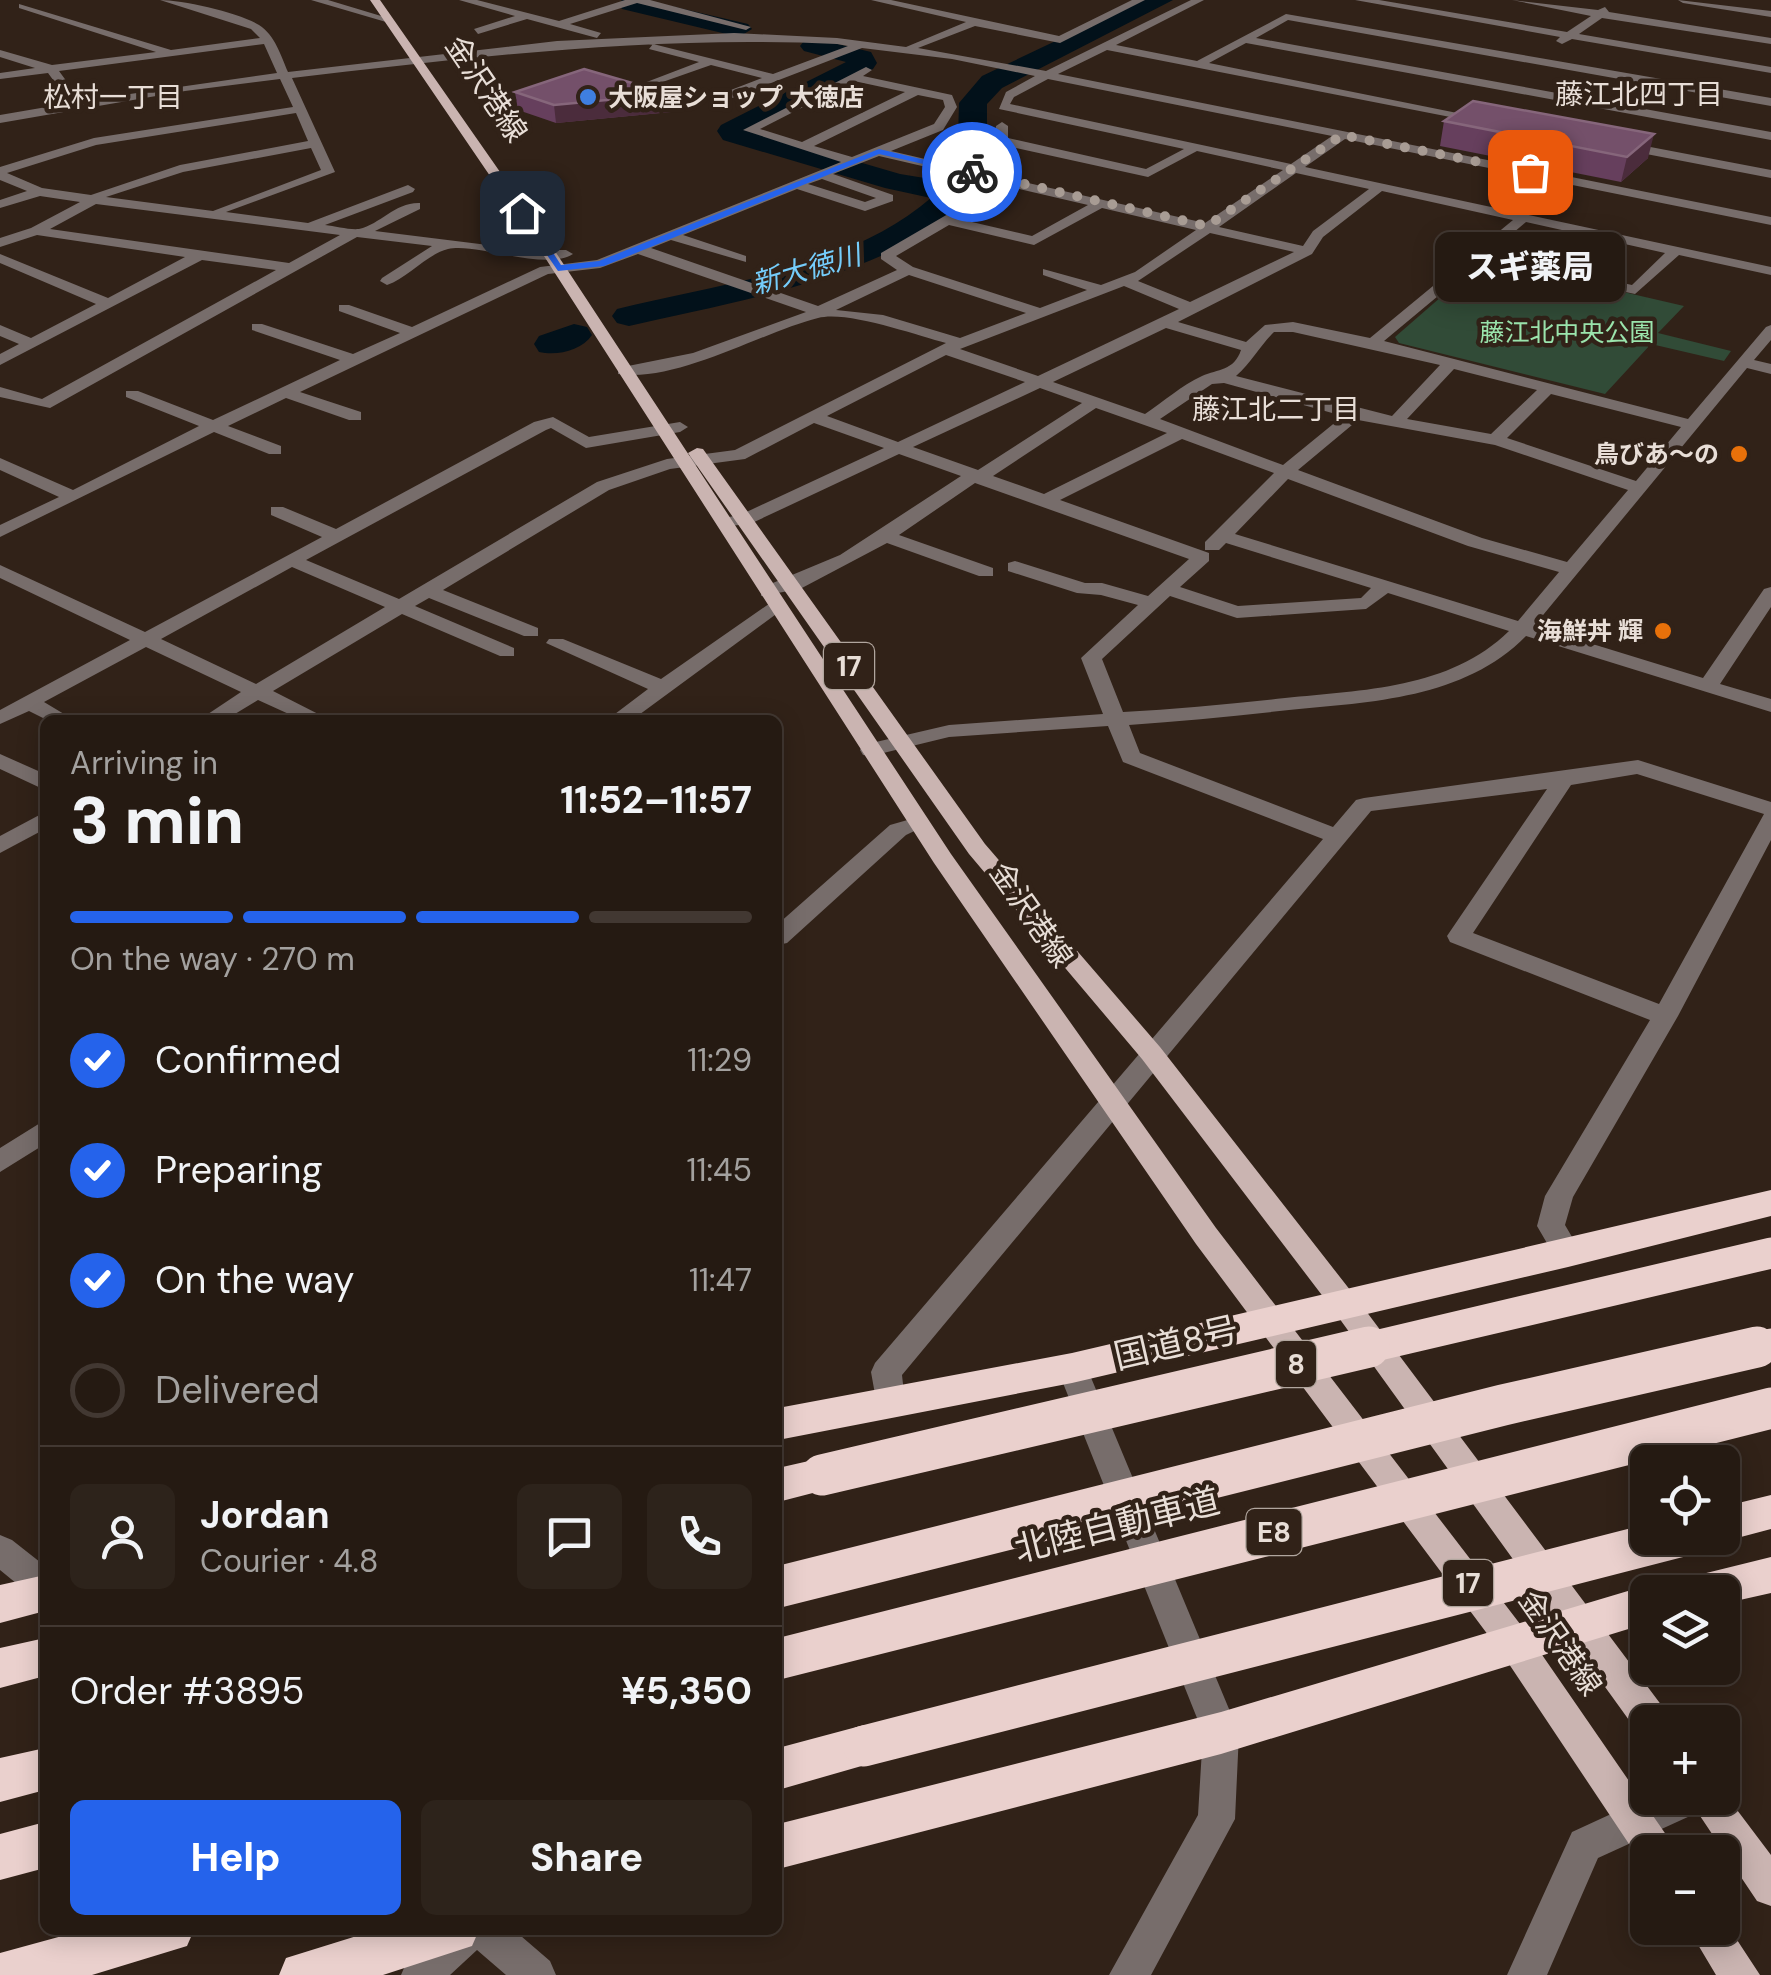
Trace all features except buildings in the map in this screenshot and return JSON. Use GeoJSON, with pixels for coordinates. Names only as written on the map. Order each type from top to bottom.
{"type":"FeatureCollection","features":[{"type":"Feature","properties":{"kind":"highway"},"geometry":{"type":"LineString","coordinates":[[782,1423],[1072,1368],[1771,1203]]}},
{"type":"Feature","properties":{"kind":"highway","name":"国道8号"},"geometry":{"type":"LineString","coordinates":[[782,1484],[1771,1253]]}},
{"type":"Feature","properties":{"kind":"highway","name":"北陸自動車道"},"geometry":{"type":"LineString","coordinates":[[782,1586],[1503,1405],[1771,1344]]}},
{"type":"Feature","properties":{"kind":"highway","name":"北陸自動車道"},"geometry":{"type":"LineString","coordinates":[[782,1658],[1771,1408]]}},
{"type":"Feature","properties":{"kind":"highway"},"geometry":{"type":"LineString","coordinates":[[1740,1520],[1771,1512]]}},
{"type":"Feature","properties":{"kind":"highway"},"geometry":{"type":"LineString","coordinates":[[782,1768],[1630,1550]]}},
{"type":"Feature","properties":{"kind":"highway"},"geometry":{"type":"LineString","coordinates":[[1740,1582],[1771,1575]]}},
{"type":"Feature","properties":{"kind":"highway"},"geometry":{"type":"LineString","coordinates":[[0,1604],[40,1592]]}},
{"type":"Feature","properties":{"kind":"highway"},"geometry":{"type":"LineString","coordinates":[[782,1846],[1221,1733],[1630,1609]]}},
{"type":"Feature","properties":{"kind":"highway"},"geometry":{"type":"LineString","coordinates":[[0,1668],[40,1658]]}},
{"type":"Feature","properties":{"kind":"highway"},"geometry":{"type":"LineString","coordinates":[[0,1780],[40,1770]]}},
{"type":"Feature","properties":{"kind":"highway"},"geometry":{"type":"LineString","coordinates":[[0,1857],[40,1847]]}},
{"type":"Feature","properties":{"kind":"highway"},"geometry":{"type":"LineString","coordinates":[[4,1975],[152,1935]]}},
{"type":"Feature","properties":{"kind":"highway"},"geometry":{"type":"LineString","coordinates":[[303,1975],[439,1935]]}},
{"type":"Feature","properties":{"kind":"main road","name":"金沢港線"},"geometry":{"type":"LineString","coordinates":[[385,6],[427,59],[734,522],[790,588],[977,848],[1151,1052],[1344,1303],[1639,1705]]}},
{"type":"Feature","properties":{"kind":"main road","name":"金沢港線"},"geometry":{"type":"LineString","coordinates":[[734,522],[772,599],[918,824],[1269,1322],[1515,1644],[1644,1835]]}},
{"type":"Feature","properties":{"kind":"main road"},"geometry":{"type":"LineString","coordinates":[[1718,1815],[1771,1887]]}},
{"type":"Feature","properties":{"kind":"main road"},"geometry":{"type":"LineString","coordinates":[[1719,1945],[1740,1975]]}},
{"type":"Feature","properties":{"kind":"street"},"geometry":{"type":"LineString","coordinates":[[47,0],[17,8],[173,53]]}},
{"type":"Feature","properties":{"kind":"street"},"geometry":{"type":"LineString","coordinates":[[165,0],[256,27],[268,40],[328,172],[211,212]]}},
{"type":"Feature","properties":{"kind":"street"},"geometry":{"type":"LineString","coordinates":[[316,0],[385,6]]}},
{"type":"Feature","properties":{"kind":"street"},"geometry":{"type":"LineString","coordinates":[[464,0],[774,78]]}},
{"type":"Feature","properties":{"kind":"street"},"geometry":{"type":"LineString","coordinates":[[559,24],[636,0],[789,38]]}},
{"type":"Feature","properties":{"kind":"street"},"geometry":{"type":"LineString","coordinates":[[876,0],[969,19],[974,24]]}},
{"type":"Feature","properties":{"kind":"street"},"geometry":{"type":"LineString","coordinates":[[846,165],[749,130],[905,49],[974,24],[1060,40],[1140,0]]}},
{"type":"Feature","properties":{"kind":"street"},"geometry":{"type":"LineString","coordinates":[[1042,314],[908,270],[886,256],[984,198],[994,178],[1002,141],[1002,106],[1010,95],[1199,0]]}},
{"type":"Feature","properties":{"kind":"street"},"geometry":{"type":"LineString","coordinates":[[1360,0],[1771,70]]}},
{"type":"Feature","properties":{"kind":"street"},"geometry":{"type":"LineString","coordinates":[[1518,0],[1771,41]]}},
{"type":"Feature","properties":{"kind":"street"},"geometry":{"type":"LineString","coordinates":[[1520,69],[1620,0]]}},
{"type":"Feature","properties":{"kind":"street"},"geometry":{"type":"LineString","coordinates":[[1683,0],[1771,14]]}},
{"type":"Feature","properties":{"kind":"street"},"geometry":{"type":"LineString","coordinates":[[575,4],[636,15]]}},
{"type":"Feature","properties":{"kind":"street"},"geometry":{"type":"LineString","coordinates":[[1197,65],[1300,8]]}},
{"type":"Feature","properties":{"kind":"street"},"geometry":{"type":"LineString","coordinates":[[478,31],[526,16]]}},
{"type":"Feature","properties":{"kind":"street"},"geometry":{"type":"LineString","coordinates":[[1286,17],[1771,102]]}},
{"type":"Feature","properties":{"kind":"street"},"geometry":{"type":"LineString","coordinates":[[0,120],[77,104],[285,75],[615,39],[789,38],[905,49],[1052,75],[1771,221]]}},
{"type":"Feature","properties":{"kind":"street"},"geometry":{"type":"LineString","coordinates":[[0,76],[268,40]]}},
{"type":"Feature","properties":{"kind":"street"},"geometry":{"type":"LineString","coordinates":[[1244,40],[1503,82],[1771,136]]}},
{"type":"Feature","properties":{"kind":"street"},"geometry":{"type":"LineString","coordinates":[[714,100],[862,44]]}},
{"type":"Feature","properties":{"kind":"street"},"geometry":{"type":"LineString","coordinates":[[1108,46],[1498,122]]}},
{"type":"Feature","properties":{"kind":"street"},"geometry":{"type":"LineString","coordinates":[[0,53],[52,69],[77,104]]}},
{"type":"Feature","properties":{"kind":"street"},"geometry":{"type":"LineString","coordinates":[[650,83],[710,62]]}},
{"type":"Feature","properties":{"kind":"street"},"geometry":{"type":"LineString","coordinates":[[0,173],[38,192],[600,264],[939,127],[952,107],[948,98],[852,77]]}},
{"type":"Feature","properties":{"kind":"street"},"geometry":{"type":"LineString","coordinates":[[1485,96],[1503,82]]}},
{"type":"Feature","properties":{"kind":"street"},"geometry":{"type":"LineString","coordinates":[[802,147],[917,91]]}},
{"type":"Feature","properties":{"kind":"street"},"geometry":{"type":"LineString","coordinates":[[1002,106],[1771,271]]}},
{"type":"Feature","properties":{"kind":"street"},"geometry":{"type":"LineString","coordinates":[[1444,126],[1472,106]]}},
{"type":"Feature","properties":{"kind":"street"},"geometry":{"type":"LineString","coordinates":[[0,173],[94,142],[300,109]]}},
{"type":"Feature","properties":{"kind":"street"},"geometry":{"type":"LineString","coordinates":[[218,715],[603,486],[691,460],[740,455],[953,346],[1140,275],[1342,135]]}},
{"type":"Feature","properties":{"kind":"street"},"geometry":{"type":"LineString","coordinates":[[1412,149],[1428,138]]}},
{"type":"Feature","properties":{"kind":"street"},"geometry":{"type":"LineString","coordinates":[[1002,141],[1148,173],[1194,148]]}},
{"type":"Feature","properties":{"kind":"street"},"geometry":{"type":"LineString","coordinates":[[1596,141],[1757,165],[1771,174]]}},
{"type":"Feature","properties":{"kind":"street"},"geometry":{"type":"LineString","coordinates":[[0,244],[36,231],[91,200],[180,169],[315,144]]}},
{"type":"Feature","properties":{"kind":"street"},"geometry":{"type":"LineString","coordinates":[[879,152],[1307,252]]}},
{"type":"Feature","properties":{"kind":"street"},"geometry":{"type":"LineString","coordinates":[[800,186],[864,208],[888,198],[823,175]]}},
{"type":"Feature","properties":{"kind":"street"},"geometry":{"type":"LineString","coordinates":[[734,522],[901,449],[1307,252],[1318,234],[1381,186]]}},
{"type":"Feature","properties":{"kind":"street"},"geometry":{"type":"LineString","coordinates":[[308,226],[408,190]]}},
{"type":"Feature","properties":{"kind":"street"},"geometry":{"type":"LineString","coordinates":[[0,204],[38,192]]}},
{"type":"Feature","properties":{"kind":"street"},"geometry":{"type":"LineString","coordinates":[[948,221],[1034,240],[1102,202]]}},
{"type":"Feature","properties":{"kind":"street"},"geometry":{"type":"LineString","coordinates":[[0,392],[44,404],[290,268],[415,206]]}},
{"type":"Feature","properties":{"kind":"street"},"geometry":{"type":"LineString","coordinates":[[1146,212],[1130,224],[1194,236]]}},
{"type":"Feature","properties":{"kind":"street"},"geometry":{"type":"LineString","coordinates":[[1374,344],[1524,218]]}},
{"type":"Feature","properties":{"kind":"street"},"geometry":{"type":"LineString","coordinates":[[36,231],[290,268]]}},
{"type":"Feature","properties":{"kind":"street"},"geometry":{"type":"LineString","coordinates":[[672,236],[741,259]]}},
{"type":"Feature","properties":{"kind":"street"},"geometry":{"type":"LineString","coordinates":[[387,281],[446,244]]}},
{"type":"Feature","properties":{"kind":"street"},"geometry":{"type":"LineString","coordinates":[[639,248],[820,312],[884,320],[1034,382],[1476,542],[1571,569]]}},
{"type":"Feature","properties":{"kind":"street"},"geometry":{"type":"LineString","coordinates":[[1478,256],[1635,290],[1676,250]]}},
{"type":"Feature","properties":{"kind":"street"},"geometry":{"type":"LineString","coordinates":[[0,360],[200,255]]}},
{"type":"Feature","properties":{"kind":"street"},"geometry":{"type":"LineString","coordinates":[[0,258],[110,304]]}},
{"type":"Feature","properties":{"kind":"street"},"geometry":{"type":"LineString","coordinates":[[0,532],[562,261]]}},
{"type":"Feature","properties":{"kind":"street"},"geometry":{"type":"LineString","coordinates":[[633,370],[664,366],[820,312],[908,270]]}},
{"type":"Feature","properties":{"kind":"street"},"geometry":{"type":"LineString","coordinates":[[1048,272],[1102,290]]}},
{"type":"Feature","properties":{"kind":"street"},"geometry":{"type":"LineString","coordinates":[[1125,281],[1191,308]]}},
{"type":"Feature","properties":{"kind":"street"},"geometry":{"type":"LineString","coordinates":[[344,308],[413,332]]}},
{"type":"Feature","properties":{"kind":"street"},"geometry":{"type":"LineString","coordinates":[[1165,323],[1249,348]]}},
{"type":"Feature","properties":{"kind":"street"},"geometry":{"type":"LineString","coordinates":[[257,327],[354,360]]}},
{"type":"Feature","properties":{"kind":"street"},"geometry":{"type":"LineString","coordinates":[[1224,378],[1247,360],[1249,348],[1270,328],[1293,327],[1691,425]]}},
{"type":"Feature","properties":{"kind":"street"},"geometry":{"type":"LineString","coordinates":[[0,330],[32,344]]}},
{"type":"Feature","properties":{"kind":"street"},"geometry":{"type":"LineString","coordinates":[[871,750],[949,731],[1116,720],[1396,692],[1460,673],[1503,648],[1520,631],[1771,330]]}},
{"type":"Feature","properties":{"kind":"street"},"geometry":{"type":"LineString","coordinates":[[1398,419],[1451,363]]}},
{"type":"Feature","properties":{"kind":"street"},"geometry":{"type":"LineString","coordinates":[[1744,363],[1771,369]]}},
{"type":"Feature","properties":{"kind":"street"},"geometry":{"type":"LineString","coordinates":[[1147,420],[1208,380],[1224,378],[1354,414],[1398,419],[1495,440],[1639,488]]}},
{"type":"Feature","properties":{"kind":"street"},"geometry":{"type":"LineString","coordinates":[[1495,440],[1548,388]]}},
{"type":"Feature","properties":{"kind":"street"},"geometry":{"type":"LineString","coordinates":[[285,392],[355,416]]}},
{"type":"Feature","properties":{"kind":"street"},"geometry":{"type":"LineString","coordinates":[[132,394],[276,450]]}},
{"type":"Feature","properties":{"kind":"street"},"geometry":{"type":"LineString","coordinates":[[625,715],[772,599],[884,536],[1094,402]]}},
{"type":"Feature","properties":{"kind":"street"},"geometry":{"type":"LineString","coordinates":[[1336,836],[1131,757],[1092,658],[1202,557],[1286,471],[1331,439],[1354,414]]}},
{"type":"Feature","properties":{"kind":"street"},"geometry":{"type":"LineString","coordinates":[[813,417],[1202,557]]}},
{"type":"Feature","properties":{"kind":"street"},"geometry":{"type":"LineString","coordinates":[[0,718],[540,426],[554,422],[586,442],[671,428]]}},
{"type":"Feature","properties":{"kind":"street"},"geometry":{"type":"LineString","coordinates":[[1044,501],[1180,433]]}},
{"type":"Feature","properties":{"kind":"street"},"geometry":{"type":"LineString","coordinates":[[0,463],[74,497]]}},
{"type":"Feature","properties":{"kind":"street"},"geometry":{"type":"LineString","coordinates":[[277,511],[336,536]]}},
{"type":"Feature","properties":{"kind":"street"},"geometry":{"type":"LineString","coordinates":[[884,536],[986,572]]}},
{"type":"Feature","properties":{"kind":"street"},"geometry":{"type":"LineString","coordinates":[[1223,536],[1771,706]]}},
{"type":"Feature","properties":{"kind":"street"},"geometry":{"type":"LineString","coordinates":[[292,560],[507,652]]}},
{"type":"Feature","properties":{"kind":"street"},"geometry":{"type":"LineString","coordinates":[[1015,567],[1084,589],[1159,596],[1237,612],[1366,603],[1383,588]]}},
{"type":"Feature","properties":{"kind":"street"},"geometry":{"type":"LineString","coordinates":[[0,571],[308,715]]}},
{"type":"Feature","properties":{"kind":"street"},"geometry":{"type":"LineString","coordinates":[[429,591],[531,632]]}},
{"type":"Feature","properties":{"kind":"street"},"geometry":{"type":"LineString","coordinates":[[1708,688],[1763,619],[1771,593]]}},
{"type":"Feature","properties":{"kind":"street"},"geometry":{"type":"LineString","coordinates":[[556,643],[664,688]]}},
{"type":"Feature","properties":{"kind":"street"},"geometry":{"type":"LineString","coordinates":[[28,703],[53,715]]}},
{"type":"Feature","properties":{"kind":"street"},"geometry":{"type":"LineString","coordinates":[[0,760],[40,780]]}},
{"type":"Feature","properties":{"kind":"street"},"geometry":{"type":"LineString","coordinates":[[889,1402],[886,1372],[1151,1052],[1364,805],[1638,767],[1771,810]]}},
{"type":"Feature","properties":{"kind":"street"},"geometry":{"type":"LineString","coordinates":[[1564,780],[1459,936],[1666,1016]]}},
{"type":"Feature","properties":{"kind":"street"},"geometry":{"type":"LineString","coordinates":[[1568,1254],[1551,1226],[1560,1196],[1666,1016],[1771,819]]}},
{"type":"Feature","properties":{"kind":"street"},"geometry":{"type":"LineString","coordinates":[[0,846],[40,822]]}},
{"type":"Feature","properties":{"kind":"street"},"geometry":{"type":"LineString","coordinates":[[782,933],[898,830],[918,824]]}},
{"type":"Feature","properties":{"kind":"street"},"geometry":{"type":"LineString","coordinates":[[0,1162],[40,1134]]}},
{"type":"Feature","properties":{"kind":"street"},"geometry":{"type":"LineString","coordinates":[[1072,1368],[1221,1733],[1216,1818],[1130,1975]]}},
{"type":"Feature","properties":{"kind":"street"},"geometry":{"type":"LineString","coordinates":[[0,1550],[40,1586]]}},
{"type":"Feature","properties":{"kind":"street"},"geometry":{"type":"LineString","coordinates":[[1647,1835],[1669,1815]]}},
{"type":"Feature","properties":{"kind":"street"},"geometry":{"type":"LineString","coordinates":[[1527,1975],[1585,1845],[1630,1839]]}},
{"type":"Feature","properties":{"kind":"street"},"geometry":{"type":"LineString","coordinates":[[421,1975],[465,1935]]}},
{"type":"Feature","properties":{"kind":"street"},"geometry":{"type":"LineString","coordinates":[[490,1935],[536,1975]]}},
{"type":"Feature","properties":{"kind":"green space","name":"藤江北中央公園"},"geometry":{"type":"Polygon","coordinates":[[[1490,261],[1684,306],[1658,333],[1731,351],[1724,361],[1651,344],[1605,394],[1399,343],[1395,337],[1480,263],[1490,261]]]}},
{"type":"Feature","properties":{"kind":"waterway","name":"新大徳川"},"geometry":{"type":"LineString","coordinates":[[955,193],[972,178],[973,103],[992,82],[1161,0]]}},
{"type":"Feature","properties":{"kind":"waterway"},"geometry":{"type":"LineString","coordinates":[[631,4],[739,29]]}},
{"type":"Feature","properties":{"kind":"waterway"},"geometry":{"type":"LineString","coordinates":[[813,46],[862,58],[864,63],[731,131],[733,134],[896,182],[955,193]]}},
{"type":"Feature","properties":{"kind":"waterway","name":"新大徳川"},"geometry":{"type":"LineString","coordinates":[[629,316],[811,271],[897,234],[955,193]]}},
{"type":"Feature","properties":{"kind":"waterway","name":"新大徳川"},"geometry":{"type":"LineString","coordinates":[[552,344],[574,335]]}},
{"type":"Feature","properties":{"kind":"way so far"},"geometry":{"type":"LineString","coordinates":[[972,172],[1207,226],[1342,135],[1530,172]]}},
{"type":"Feature","properties":{"kind":"place","name":"大阪屋ショップ 大徳店"},"geometry":{"type":"Point","coordinates":[588,97]}},
{"type":"Feature","properties":{"kind":"place","name":"スギ薬局"},"geometry":{"type":"Point","coordinates":[1530,172]}},
{"type":"Feature","properties":{"kind":"place","name":"鳥びあ〜の"},"geometry":{"type":"Point","coordinates":[1739,454]}},
{"type":"Feature","properties":{"kind":"place","name":"海鮮丼 輝"},"geometry":{"type":"Point","coordinates":[1663,631]}},
{"type":"Feature","properties":{"kind":"district","name":"藤江北四丁目"},"geometry":{"type":"Point","coordinates":[1639,94]}},
{"type":"Feature","properties":{"kind":"district","name":"松村一丁目"},"geometry":{"type":"Point","coordinates":[113,97]}},
{"type":"Feature","properties":{"kind":"district","name":"藤江北二丁目"},"geometry":{"type":"Point","coordinates":[1276,409]}},
{"type":"Feature","properties":{"kind":"route"},"geometry":{"type":"LineString","coordinates":[[522,213],[558,268],[600,264],[879,152],[972,172]]}}]}
